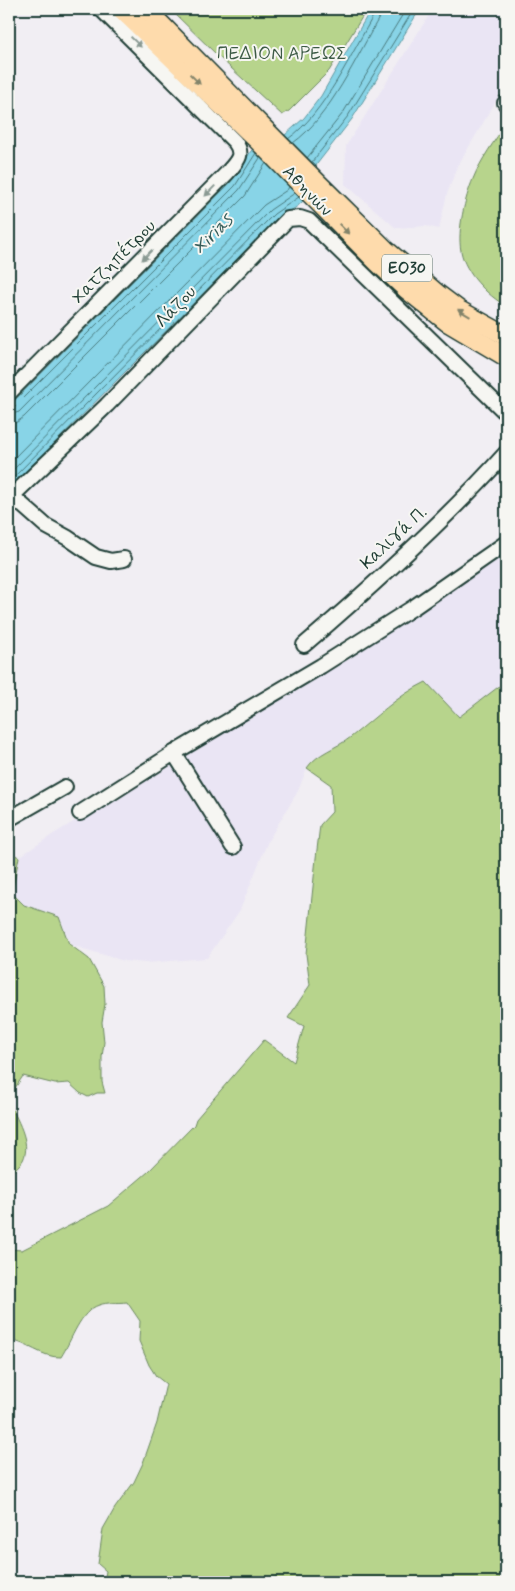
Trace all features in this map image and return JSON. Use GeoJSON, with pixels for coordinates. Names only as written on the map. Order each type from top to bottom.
{"type":"FeatureCollection","features":[{"type":"Feature","properties":{"kind":"main road","name":"Αθηνών"},"geometry":{"type":"LineString","coordinates":[[121,9],[261,134]]}},
{"type":"Feature","properties":{"kind":"main road","name":"Αθηνών"},"geometry":{"type":"LineString","coordinates":[[146,9],[261,134],[315,189],[378,263],[423,304],[462,332],[506,357]]}},
{"type":"Feature","properties":{"kind":"main road","name":"Αθηνών"},"geometry":{"type":"LineString","coordinates":[[315,189],[439,296],[459,310],[506,336]]}},
{"type":"Feature","properties":{"kind":"street","name":"Χατζηπέτρου"},"geometry":{"type":"LineString","coordinates":[[9,393],[227,173],[238,159],[240,153],[240,149],[235,142],[101,9]]}},
{"type":"Feature","properties":{"kind":"street","name":"Λάζου"},"geometry":{"type":"LineString","coordinates":[[10,497],[78,432],[288,219],[294,217],[305,219]]}},
{"type":"Feature","properties":{"kind":"street","name":"Αθηνών"},"geometry":{"type":"LineString","coordinates":[[305,219],[506,413]]}},
{"type":"Feature","properties":{"kind":"street","name":"Καλιγά Π."},"geometry":{"type":"LineString","coordinates":[[304,645],[418,543],[506,453]]}},
{"type":"Feature","properties":{"kind":"street"},"geometry":{"type":"LineString","coordinates":[[10,497],[46,526],[96,557],[111,561],[124,559]]}},
{"type":"Feature","properties":{"kind":"street"},"geometry":{"type":"LineString","coordinates":[[80,812],[174,753],[321,666],[414,607],[506,543]]}},
{"type":"Feature","properties":{"kind":"street"},"geometry":{"type":"LineString","coordinates":[[174,753],[232,847]]}},
{"type":"Feature","properties":{"kind":"street"},"geometry":{"type":"LineString","coordinates":[[9,820],[64,787]]}},
{"type":"Feature","properties":{"kind":"shaded area"},"geometry":{"type":"Polygon","coordinates":[[[433,9],[506,9],[506,84],[457,167],[447,194],[439,229],[426,226],[396,228],[345,184],[346,146],[433,9]]]}},
{"type":"Feature","properties":{"kind":"shaded area"},"geometry":{"type":"Polygon","coordinates":[[[506,551],[506,681],[459,717],[409,690],[307,768],[298,791],[268,841],[240,910],[207,958],[146,963],[124,961],[71,945],[59,917],[24,905],[12,892],[19,857],[396,625],[499,558],[506,551]]]}},
{"type":"Feature","properties":{"kind":"green space","name":"ΠΕΔΙΟΝ ΑΡΕΩΣ"},"geometry":{"type":"Polygon","coordinates":[[[170,9],[367,9],[329,71],[289,111],[282,115],[170,9]]]}},
{"type":"Feature","properties":{"kind":"green space"},"geometry":{"type":"Polygon","coordinates":[[[506,123],[506,306],[484,290],[472,275],[463,259],[460,234],[465,205],[476,172],[506,123]]]}},
{"type":"Feature","properties":{"kind":"green space"},"geometry":{"type":"Polygon","coordinates":[[[506,681],[506,1582],[104,1582],[106,1571],[98,1564],[103,1529],[115,1508],[134,1482],[143,1463],[157,1423],[166,1384],[156,1376],[149,1365],[139,1341],[140,1321],[127,1302],[105,1303],[92,1308],[77,1327],[61,1357],[47,1355],[16,1341],[9,1340],[9,1249],[22,1250],[108,1206],[148,1172],[194,1125],[196,1119],[264,1040],[294,1062],[304,1026],[288,1018],[310,985],[306,954],[320,825],[332,812],[331,785],[307,768],[311,763],[322,754],[346,741],[396,701],[426,682],[459,717],[506,681]]]}},
{"type":"Feature","properties":{"kind":"green space"},"geometry":{"type":"Polygon","coordinates":[[[9,852],[19,857],[12,893],[24,905],[59,917],[69,944],[89,959],[104,986],[102,1082],[105,1093],[97,1093],[88,1097],[80,1093],[69,1083],[55,1084],[23,1076],[9,1097],[9,852]]]}},
{"type":"Feature","properties":{"kind":"green space"},"geometry":{"type":"Polygon","coordinates":[[[9,1102],[22,1130],[26,1146],[23,1160],[9,1175],[9,1102]]]}},
{"type":"Feature","properties":{"kind":"water","name":"Xirias"},"geometry":{"type":"Polygon","coordinates":[[[371,9],[420,9],[352,119],[317,164],[307,194],[302,202],[278,218],[9,489],[9,406],[231,182],[256,146],[285,135],[304,118],[321,96],[371,9]]]}}]}
